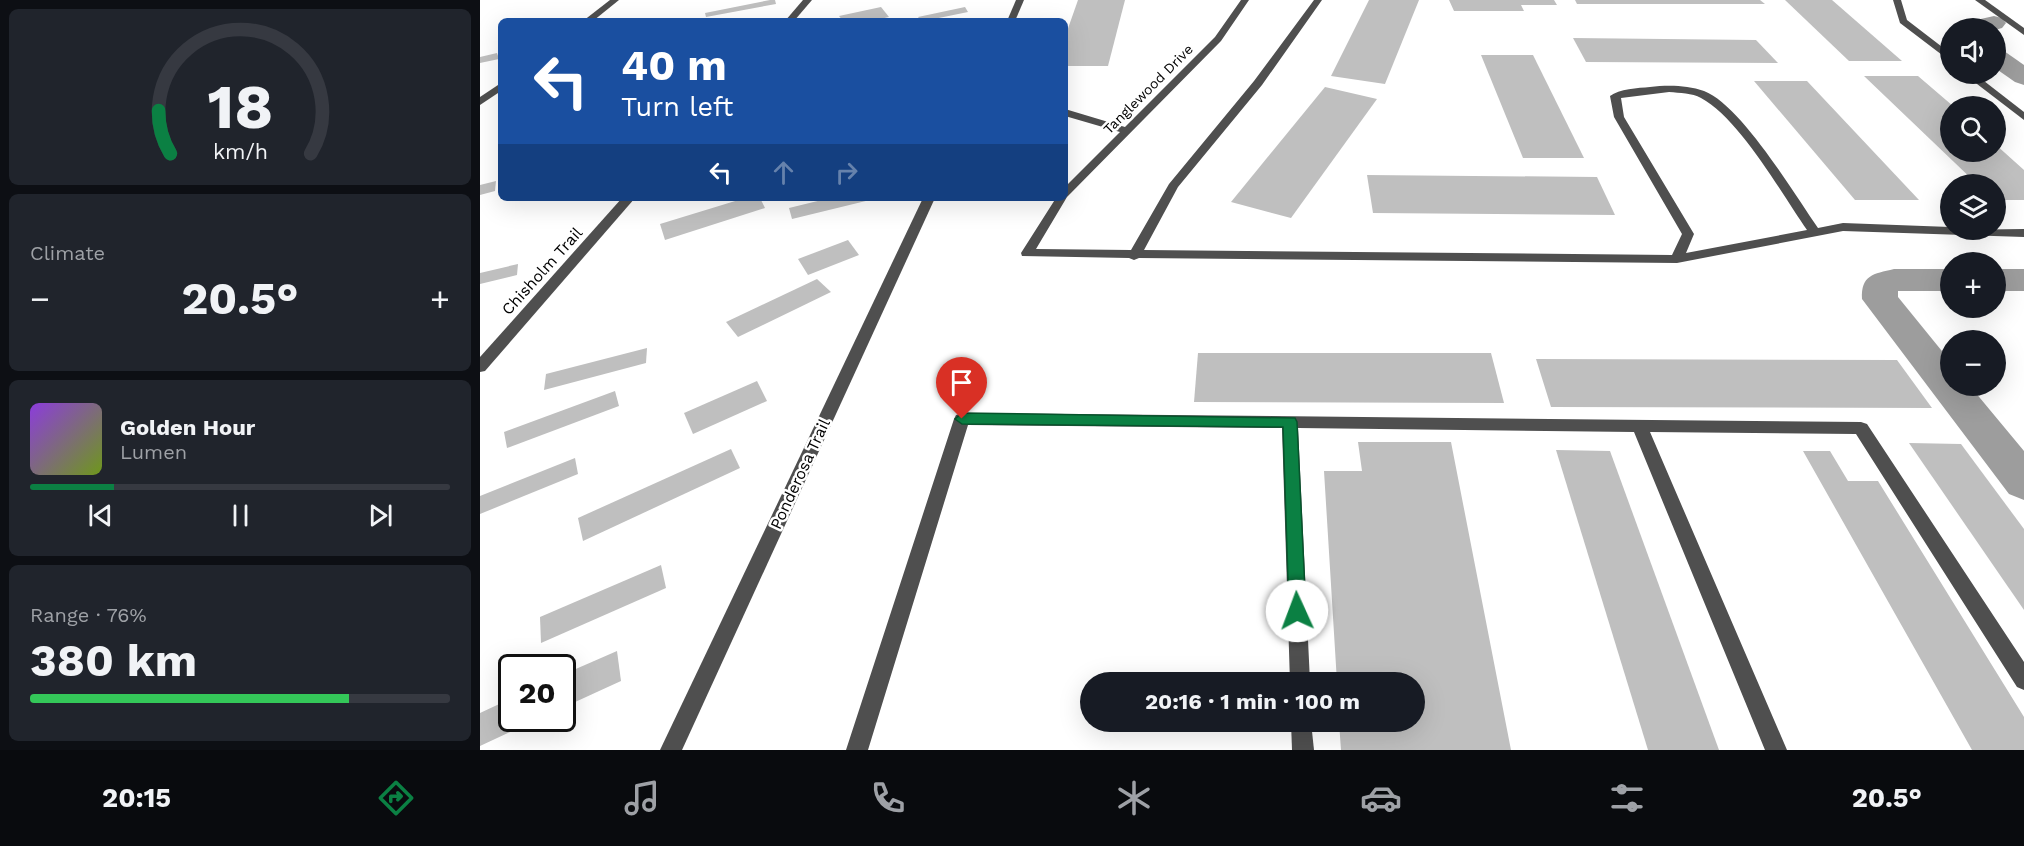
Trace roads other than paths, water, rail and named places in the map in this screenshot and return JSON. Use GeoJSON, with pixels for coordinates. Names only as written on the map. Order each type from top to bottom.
{"type":"FeatureCollection","features":[{"type":"Feature","properties":{"kind":"street"},"geometry":{"type":"LineString","coordinates":[[591,18],[615,0]]}},
{"type":"Feature","properties":{"kind":"street"},"geometry":{"type":"LineString","coordinates":[[792,18],[808,0]]}},
{"type":"Feature","properties":{"kind":"street"},"geometry":{"type":"LineString","coordinates":[[1012,18],[1020,0]]}},
{"type":"Feature","properties":{"kind":"street","name":"Tanglewood Drive"},"geometry":{"type":"LineString","coordinates":[[1068,191],[1218,39],[1245,0]]}},
{"type":"Feature","properties":{"kind":"street"},"geometry":{"type":"LineString","coordinates":[[1134,256],[1173,186],[1258,83],[1318,0]]}},
{"type":"Feature","properties":{"kind":"street"},"geometry":{"type":"LineString","coordinates":[[1897,0],[1903,21],[1940,50]]}},
{"type":"Feature","properties":{"kind":"street"},"geometry":{"type":"LineString","coordinates":[[1978,0],[2024,32]]}},
{"type":"Feature","properties":{"kind":"street"},"geometry":{"type":"LineString","coordinates":[[1982,84],[2024,117]]}},
{"type":"Feature","properties":{"kind":"street"},"geometry":{"type":"LineString","coordinates":[[480,102],[498,88]]}},
{"type":"Feature","properties":{"kind":"street"},"geometry":{"type":"LineString","coordinates":[[1677,259],[1688,234],[1620,117],[1615,96],[1650,89],[1676,89],[1704,94],[1717,102],[1771,167],[1815,232]]}},
{"type":"Feature","properties":{"kind":"street"},"geometry":{"type":"LineString","coordinates":[[1068,113],[1088,121],[1128,131]]}},
{"type":"Feature","properties":{"kind":"street","name":"Chisholm Trail"},"geometry":{"type":"LineString","coordinates":[[480,367],[626,201]]}},
{"type":"Feature","properties":{"kind":"street","name":"Ponderosa Trail"},"geometry":{"type":"LineString","coordinates":[[671,750],[928,201]]}},
{"type":"Feature","properties":{"kind":"street"},"geometry":{"type":"LineString","coordinates":[[1060,201],[1044,223],[1027,254],[1677,259],[1843,227],[2024,233]]}},
{"type":"Feature","properties":{"kind":"street"},"geometry":{"type":"LineString","coordinates":[[857,750],[962,419],[1861,428],[2024,680]]}},
{"type":"Feature","properties":{"kind":"street"},"geometry":{"type":"LineString","coordinates":[[1290,422],[1300,672]]}},
{"type":"Feature","properties":{"kind":"street"},"geometry":{"type":"LineString","coordinates":[[1640,426],[1776,750]]}},
{"type":"Feature","properties":{"kind":"street"},"geometry":{"type":"LineString","coordinates":[[1302,732],[1303,750]]}},
{"type":"Feature","properties":{"kind":"waterway"},"geometry":{"type":"LineString","coordinates":[[2006,64],[2024,77]]}},
{"type":"Feature","properties":{"kind":"waterway"},"geometry":{"type":"LineString","coordinates":[[1940,280],[1894,280],[1879,286],[1880,299],[2024,482]]}},
{"type":"Feature","properties":{"kind":"waterway"},"geometry":{"type":"LineString","coordinates":[[2006,280],[2024,280]]}}]}
